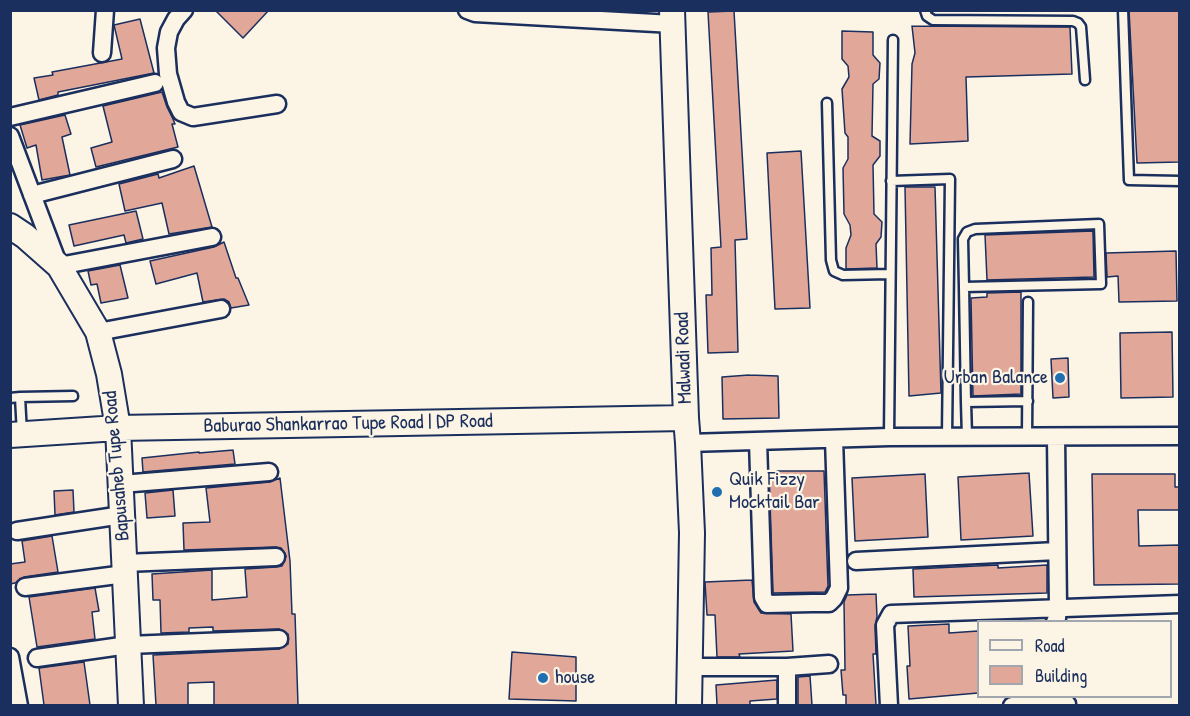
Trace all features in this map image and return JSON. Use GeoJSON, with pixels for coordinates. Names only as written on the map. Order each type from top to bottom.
{"type":"FeatureCollection","features":[{"type":"Feature","properties":{"kind":"street"},"geometry":{"type":"LineString","coordinates":[[102,53],[105,10]]}},
{"type":"Feature","properties":{"kind":"street"},"geometry":{"type":"LineString","coordinates":[[184,10],[169,32],[166,48],[168,74],[181,112],[193,117],[277,104]]}},
{"type":"Feature","properties":{"kind":"street"},"geometry":{"type":"LineString","coordinates":[[467,10],[475,14],[672,17]]}},
{"type":"Feature","properties":{"kind":"street","name":"Malwadi Road"},"geometry":{"type":"LineString","coordinates":[[672,17],[692,533],[689,705]]}},
{"type":"Feature","properties":{"kind":"street"},"geometry":{"type":"LineString","coordinates":[[10,117],[155,82]]}},
{"type":"Feature","properties":{"kind":"street"},"geometry":{"type":"LineString","coordinates":[[10,135],[59,266],[212,237]]}},
{"type":"Feature","properties":{"kind":"street"},"geometry":{"type":"LineString","coordinates":[[32,195],[173,159]]}},
{"type":"Feature","properties":{"kind":"street","name":"Bapusaheb Tupe Road"},"geometry":{"type":"LineString","coordinates":[[10,226],[59,266],[98,332],[109,374],[118,429],[131,705]]}},
{"type":"Feature","properties":{"kind":"street"},"geometry":{"type":"LineString","coordinates":[[98,332],[221,309]]}},
{"type":"Feature","properties":{"kind":"street","name":"Baburao Shankarrao Tupe Road | DP Road"},"geometry":{"type":"LineString","coordinates":[[16,434],[118,429],[686,418]]}},
{"type":"Feature","properties":{"kind":"street"},"geometry":{"type":"LineString","coordinates":[[688,443],[889,437],[1179,436]]}},
{"type":"Feature","properties":{"kind":"street"},"geometry":{"type":"LineString","coordinates":[[1056,437],[1058,617]]}},
{"type":"Feature","properties":{"kind":"street"},"geometry":{"type":"LineString","coordinates":[[758,441],[763,597],[767,604],[829,603],[839,588],[834,439]]}},
{"type":"Feature","properties":{"kind":"street"},"geometry":{"type":"LineString","coordinates":[[120,484],[269,472]]}},
{"type":"Feature","properties":{"kind":"street"},"geometry":{"type":"LineString","coordinates":[[17,531],[122,515]]}},
{"type":"Feature","properties":{"kind":"street"},"geometry":{"type":"LineString","coordinates":[[856,561],[1057,551]]}},
{"type":"Feature","properties":{"kind":"street"},"geometry":{"type":"LineString","coordinates":[[25,587],[124,568],[276,557]]}},
{"type":"Feature","properties":{"kind":"street"},"geometry":{"type":"LineString","coordinates":[[890,705],[885,625],[891,614],[1058,617],[1179,604]]}},
{"type":"Feature","properties":{"kind":"street"},"geometry":{"type":"LineString","coordinates":[[37,658],[128,645],[279,639]]}},
{"type":"Feature","properties":{"kind":"street"},"geometry":{"type":"LineString","coordinates":[[10,657],[19,705]]}},
{"type":"Feature","properties":{"kind":"street"},"geometry":{"type":"LineString","coordinates":[[690,668],[829,664]]}},
{"type":"Feature","properties":{"kind":"street"},"geometry":{"type":"LineString","coordinates":[[787,667],[787,705]]}},
{"type":"Feature","properties":{"kind":"street"},"geometry":{"type":"LineString","coordinates":[[1012,705],[1060,702]]}},
{"type":"Feature","properties":{"kind":"lane"},"geometry":{"type":"LineString","coordinates":[[925,10],[927,16],[933,20],[1073,21],[1078,23],[1081,27],[1084,80]]}},
{"type":"Feature","properties":{"kind":"lane"},"geometry":{"type":"LineString","coordinates":[[1123,10],[1129,180],[1179,181]]}},
{"type":"Feature","properties":{"kind":"lane"},"geometry":{"type":"LineString","coordinates":[[889,437],[893,40]]}},
{"type":"Feature","properties":{"kind":"lane"},"geometry":{"type":"LineString","coordinates":[[827,103],[831,260],[834,271],[843,275],[889,274]]}},
{"type":"Feature","properties":{"kind":"lane"},"geometry":{"type":"LineString","coordinates":[[891,181],[950,179],[947,437]]}},
{"type":"Feature","properties":{"kind":"lane"},"geometry":{"type":"LineString","coordinates":[[964,287],[1101,284],[1099,224],[975,229],[968,232],[963,239],[967,437]]}},
{"type":"Feature","properties":{"kind":"lane"},"geometry":{"type":"LineString","coordinates":[[1027,437],[1028,302]]}},
{"type":"Feature","properties":{"kind":"lane"},"geometry":{"type":"LineString","coordinates":[[16,434],[15,398],[73,396]]}},
{"type":"Feature","properties":{"kind":"lane"},"geometry":{"type":"LineString","coordinates":[[966,402],[1028,401]]}},
{"type":"Feature","properties":{"kind":"building"},"geometry":{"type":"Polygon","coordinates":[[[215,10],[269,10],[243,38],[215,10]]]}},
{"type":"Feature","properties":{"kind":"building"},"geometry":{"type":"Polygon","coordinates":[[[1129,10],[1179,10],[1179,162],[1137,163],[1129,10]]]}},
{"type":"Feature","properties":{"kind":"building"},"geometry":{"type":"Polygon","coordinates":[[[734,11],[747,239],[735,240],[738,352],[708,353],[706,295],[712,295],[711,248],[721,247],[708,12],[734,11]]]}},
{"type":"Feature","properties":{"kind":"building"},"geometry":{"type":"Polygon","coordinates":[[[140,19],[154,73],[58,92],[58,95],[39,100],[34,78],[53,75],[52,72],[122,59],[114,25],[140,19]]]}},
{"type":"Feature","properties":{"kind":"building"},"geometry":{"type":"Polygon","coordinates":[[[912,26],[1070,27],[1072,74],[966,77],[968,141],[910,144],[912,64],[915,53],[912,26]]]}},
{"type":"Feature","properties":{"kind":"building"},"geometry":{"type":"Polygon","coordinates":[[[842,31],[873,32],[873,55],[880,63],[879,79],[873,84],[872,136],[880,141],[880,156],[873,165],[874,214],[882,222],[881,237],[876,244],[877,268],[846,269],[846,248],[851,235],[850,225],[844,214],[843,168],[848,159],[848,137],[845,133],[842,89],[849,77],[848,66],[842,59],[842,31]]]}},
{"type":"Feature","properties":{"kind":"building"},"geometry":{"type":"Polygon","coordinates":[[[162,92],[175,124],[172,124],[178,147],[96,167],[91,148],[112,142],[103,106],[162,92]]]}},
{"type":"Feature","properties":{"kind":"building"},"geometry":{"type":"Polygon","coordinates":[[[65,115],[71,134],[62,137],[70,175],[42,180],[36,145],[27,148],[20,125],[65,115]]]}},
{"type":"Feature","properties":{"kind":"building"},"geometry":{"type":"Polygon","coordinates":[[[801,151],[810,308],[775,309],[767,153],[801,151]]]}},
{"type":"Feature","properties":{"kind":"building"},"geometry":{"type":"Polygon","coordinates":[[[194,166],[212,227],[169,234],[162,203],[125,211],[119,184],[158,174],[159,178],[194,166]]]}},
{"type":"Feature","properties":{"kind":"building"},"geometry":{"type":"Polygon","coordinates":[[[905,187],[935,187],[941,393],[909,396],[905,187]]]}},
{"type":"Feature","properties":{"kind":"building"},"geometry":{"type":"Polygon","coordinates":[[[136,211],[143,239],[126,243],[124,235],[74,246],[69,225],[136,211]]]}},
{"type":"Feature","properties":{"kind":"building"},"geometry":{"type":"Polygon","coordinates":[[[1093,231],[1094,277],[987,280],[985,235],[1093,231]]]}},
{"type":"Feature","properties":{"kind":"building"},"geometry":{"type":"Polygon","coordinates":[[[224,242],[236,278],[238,278],[249,305],[231,308],[229,302],[224,299],[203,302],[197,273],[156,284],[150,261],[214,247],[224,242]]]}},
{"type":"Feature","properties":{"kind":"building"},"geometry":{"type":"Polygon","coordinates":[[[1176,251],[1177,301],[1119,302],[1118,276],[1107,277],[1106,253],[1176,251]]]}},
{"type":"Feature","properties":{"kind":"building"},"geometry":{"type":"Polygon","coordinates":[[[120,265],[128,298],[101,303],[97,284],[91,285],[88,271],[120,265]]]}},
{"type":"Feature","properties":{"kind":"building"},"geometry":{"type":"Polygon","coordinates":[[[1021,292],[1021,394],[973,396],[971,298],[987,297],[987,293],[1021,292]]]}},
{"type":"Feature","properties":{"kind":"building"},"geometry":{"type":"Polygon","coordinates":[[[1172,332],[1173,397],[1121,398],[1120,333],[1172,332]]]}},
{"type":"Feature","properties":{"kind":"building","name":"Urban Balance"},"geometry":{"type":"Polygon","coordinates":[[[1068,358],[1069,397],[1053,398],[1051,359],[1068,358]]]}},
{"type":"Feature","properties":{"kind":"building"},"geometry":{"type":"Polygon","coordinates":[[[778,376],[779,418],[723,419],[722,377],[778,376]]]}},
{"type":"Feature","properties":{"kind":"building"},"geometry":{"type":"Polygon","coordinates":[[[233,450],[235,464],[143,472],[142,458],[233,450]]]}},
{"type":"Feature","properties":{"kind":"building"},"geometry":{"type":"Polygon","coordinates":[[[769,471],[824,471],[828,586],[825,592],[773,593],[769,471]]]}},
{"type":"Feature","properties":{"kind":"building"},"geometry":{"type":"Polygon","coordinates":[[[1029,473],[1033,536],[961,540],[958,477],[1029,473]]]}},
{"type":"Feature","properties":{"kind":"building"},"geometry":{"type":"Polygon","coordinates":[[[925,474],[928,537],[855,541],[852,478],[925,474]]]}},
{"type":"Feature","properties":{"kind":"building"},"geometry":{"type":"Polygon","coordinates":[[[1092,474],[1175,474],[1175,487],[1179,487],[1179,510],[1138,510],[1139,546],[1179,545],[1179,584],[1094,585],[1092,474]]]}},
{"type":"Feature","properties":{"kind":"building"},"geometry":{"type":"Polygon","coordinates":[[[280,478],[290,561],[292,614],[295,614],[298,705],[214,705],[214,682],[188,683],[188,705],[156,705],[153,655],[279,649],[288,644],[288,634],[279,629],[213,631],[213,627],[189,628],[189,632],[161,633],[160,600],[153,600],[152,574],[212,570],[212,600],[247,597],[245,569],[282,566],[286,556],[281,548],[276,547],[184,550],[183,523],[210,522],[206,488],[270,482],[280,478]]]}},
{"type":"Feature","properties":{"kind":"building"},"geometry":{"type":"Polygon","coordinates":[[[73,490],[74,512],[55,515],[54,491],[73,490]]]}},
{"type":"Feature","properties":{"kind":"building"},"geometry":{"type":"Polygon","coordinates":[[[173,490],[175,516],[147,518],[145,493],[173,490]]]}},
{"type":"Feature","properties":{"kind":"building"},"geometry":{"type":"Polygon","coordinates":[[[52,536],[58,572],[24,577],[10,584],[10,564],[25,562],[22,541],[52,536]]]}},
{"type":"Feature","properties":{"kind":"building"},"geometry":{"type":"Polygon","coordinates":[[[998,565],[998,568],[1047,565],[1047,593],[914,597],[913,569],[998,565]]]}},
{"type":"Feature","properties":{"kind":"building"},"geometry":{"type":"Polygon","coordinates":[[[752,580],[754,602],[761,613],[791,614],[793,651],[739,654],[740,657],[717,657],[715,615],[707,615],[705,582],[752,580]]]}},
{"type":"Feature","properties":{"kind":"building"},"geometry":{"type":"Polygon","coordinates":[[[95,588],[99,611],[92,612],[95,639],[37,647],[29,597],[95,588]]]}},
{"type":"Feature","properties":{"kind":"building"},"geometry":{"type":"Polygon","coordinates":[[[876,594],[876,654],[873,654],[876,705],[846,705],[841,670],[845,670],[844,602],[847,595],[876,594]]]}},
{"type":"Feature","properties":{"kind":"building"},"geometry":{"type":"Polygon","coordinates":[[[949,624],[949,633],[977,631],[977,693],[909,699],[908,626],[949,624]]]}},
{"type":"Feature","properties":{"kind":"building","name":"house"},"geometry":{"type":"Polygon","coordinates":[[[512,652],[576,657],[576,701],[509,699],[512,652]]]}},
{"type":"Feature","properties":{"kind":"building"},"geometry":{"type":"Polygon","coordinates":[[[84,662],[90,705],[44,705],[39,668],[84,662]]]}},
{"type":"Feature","properties":{"kind":"building"},"geometry":{"type":"Polygon","coordinates":[[[810,676],[812,705],[798,705],[798,677],[810,676]]]}},
{"type":"Feature","properties":{"kind":"building"},"geometry":{"type":"Polygon","coordinates":[[[777,680],[777,699],[750,701],[750,705],[717,705],[716,685],[777,680]]]}},
{"type":"Feature","properties":{"kind":"place","name":"Urban Balance"},"geometry":{"type":"Point","coordinates":[1060,378]}},
{"type":"Feature","properties":{"kind":"place","name":"Quik Fizzy Mocktail Bar"},"geometry":{"type":"Point","coordinates":[717,492]}},
{"type":"Feature","properties":{"kind":"place","name":"house"},"geometry":{"type":"Point","coordinates":[543,678]}}]}
